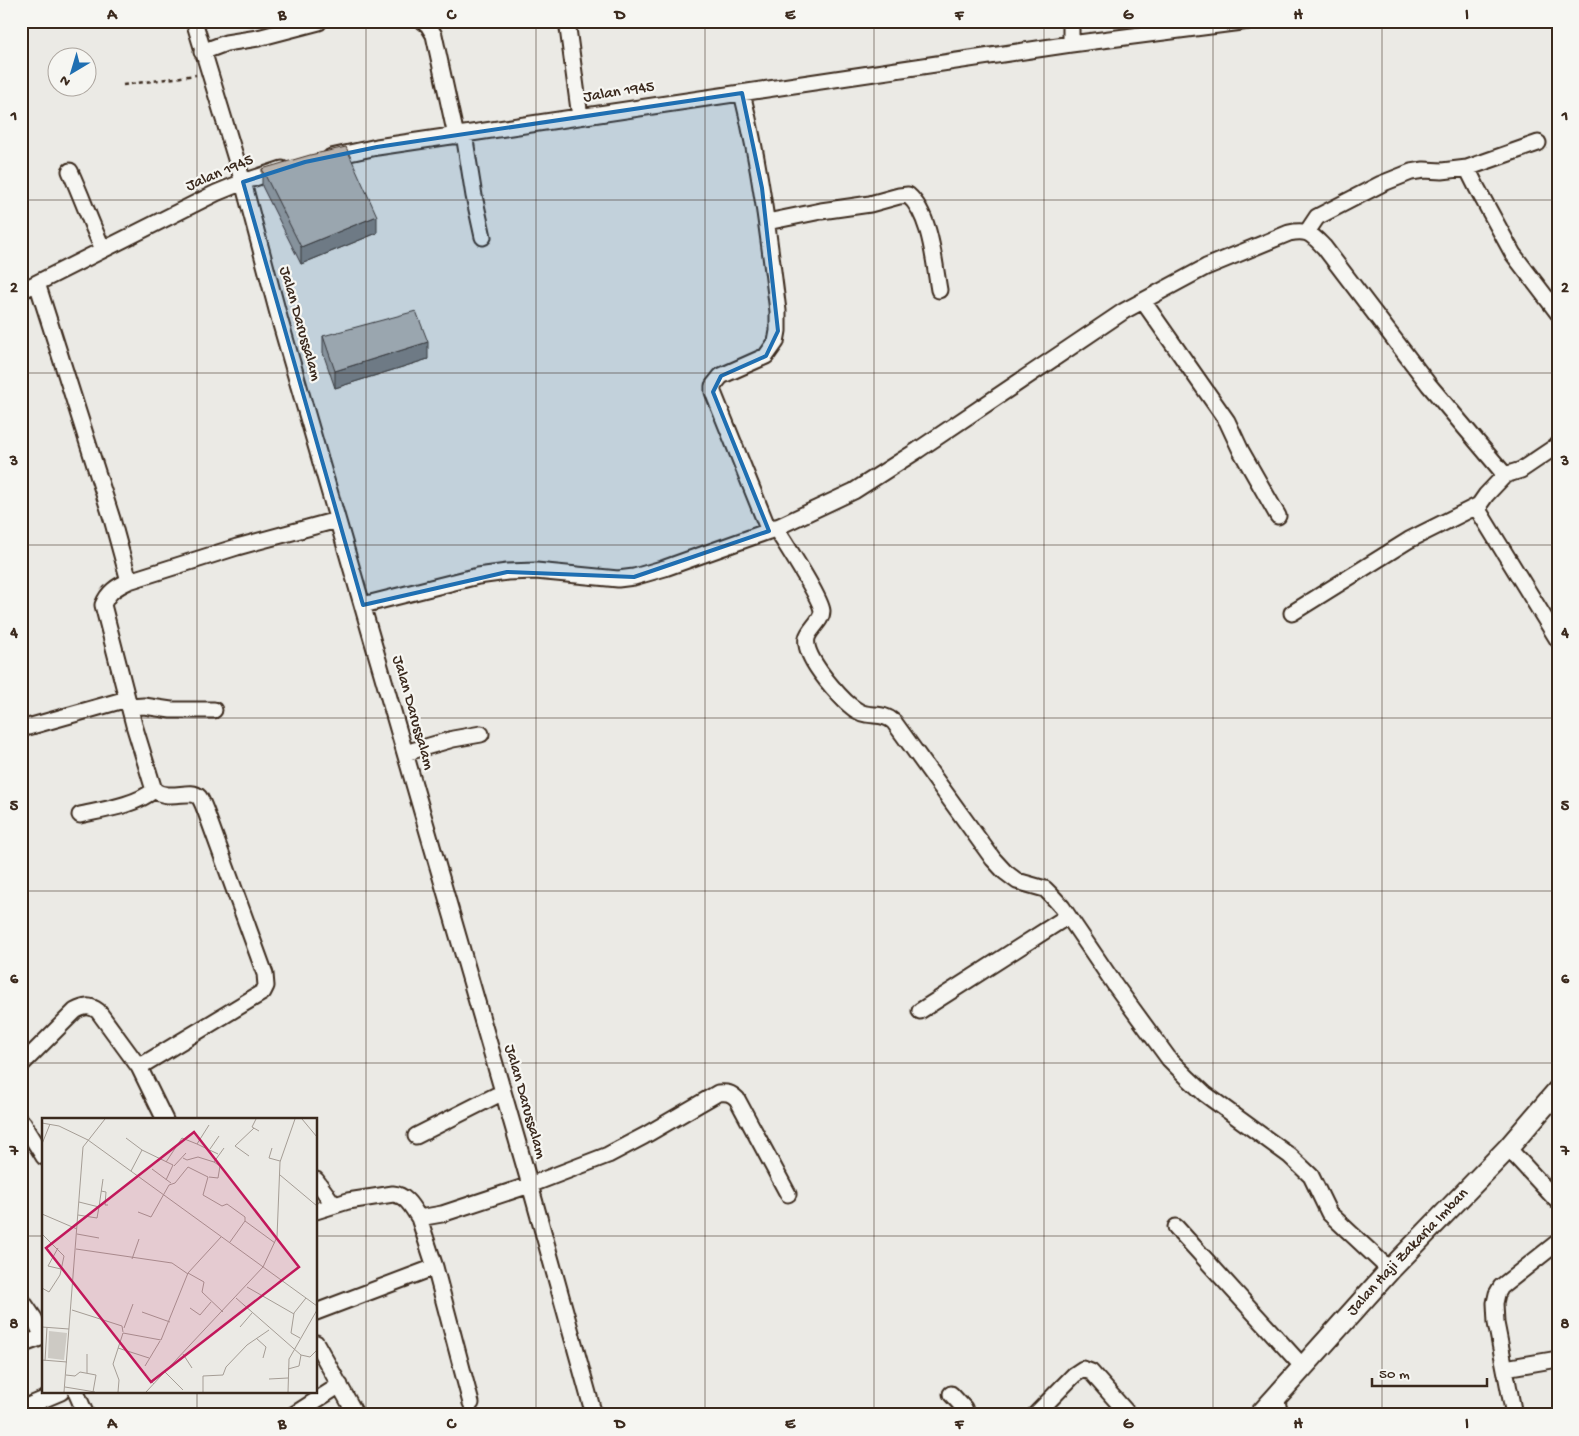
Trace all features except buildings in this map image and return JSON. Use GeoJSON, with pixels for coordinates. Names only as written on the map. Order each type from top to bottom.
{"type":"FeatureCollection","features":[{"type":"Feature","properties":{"kind":"main road","name":"Jalan Haji Zakaria Imban"},"geometry":{"type":"LineString","coordinates":[[1260,1415],[1278,1406],[1303,1367],[1390,1270],[1508,1148],[1558,1090]]}},
{"type":"Feature","properties":{"kind":"street","name":"Jalan Darussalam"},"geometry":{"type":"LineString","coordinates":[[194,21],[530,1185],[594,1415]]}},
{"type":"Feature","properties":{"kind":"street"},"geometry":{"type":"LineString","coordinates":[[423,21],[434,35],[460,135],[483,237]]}},
{"type":"Feature","properties":{"kind":"street"},"geometry":{"type":"LineString","coordinates":[[567,21],[580,117]]}},
{"type":"Feature","properties":{"kind":"street"},"geometry":{"type":"LineString","coordinates":[[1071,21],[1071,44]]}},
{"type":"Feature","properties":{"kind":"street","name":"Jalan 1945"},"geometry":{"type":"LineString","coordinates":[[314,160],[377,147],[1071,44],[1249,21]]}},
{"type":"Feature","properties":{"kind":"street"},"geometry":{"type":"LineString","coordinates":[[202,52],[226,43],[258,38],[319,22]]}},
{"type":"Feature","properties":{"kind":"street"},"geometry":{"type":"LineString","coordinates":[[742,93],[754,140],[767,222],[778,312],[776,342],[766,356],[721,376],[713,386],[713,392],[772,529],[822,610],[807,639],[810,656],[827,680],[846,702],[856,710],[863,714],[886,716],[894,722],[993,859],[1005,872],[1017,880],[1045,890],[1062,908],[1115,985],[1170,1059],[1205,1094],[1290,1156],[1306,1170],[1330,1213],[1390,1270]]}},
{"type":"Feature","properties":{"kind":"street"},"geometry":{"type":"LineString","coordinates":[[1307,232],[1317,217],[1382,184],[1411,172],[1467,168],[1538,143]]}},
{"type":"Feature","properties":{"kind":"street","name":"Jalan 1945"},"geometry":{"type":"LineString","coordinates":[[21,290],[173,214],[242,182],[297,164]]}},
{"type":"Feature","properties":{"kind":"street"},"geometry":{"type":"LineString","coordinates":[[1467,168],[1513,254],[1558,312]]}},
{"type":"Feature","properties":{"kind":"street"},"geometry":{"type":"LineString","coordinates":[[70,171],[103,250]]}},
{"type":"Feature","properties":{"kind":"street"},"geometry":{"type":"LineString","coordinates":[[767,222],[821,211],[870,204],[908,195],[914,200],[922,213],[932,246],[939,290]]}},
{"type":"Feature","properties":{"kind":"street"},"geometry":{"type":"LineString","coordinates":[[363,605],[478,576],[507,572],[536,571],[618,579],[634,577],[665,568],[772,529],[854,490],[918,450],[1124,311],[1206,267],[1288,233],[1298,231],[1307,232],[1324,247],[1418,370],[1505,475]]}},
{"type":"Feature","properties":{"kind":"street"},"geometry":{"type":"LineString","coordinates":[[36,283],[112,519],[129,581]]}},
{"type":"Feature","properties":{"kind":"street"},"geometry":{"type":"LineString","coordinates":[[1143,301],[1227,421],[1241,451],[1278,516]]}},
{"type":"Feature","properties":{"kind":"street"},"geometry":{"type":"LineString","coordinates":[[1292,613],[1409,540],[1479,504],[1505,475],[1521,470],[1558,445]]}},
{"type":"Feature","properties":{"kind":"street"},"geometry":{"type":"LineString","coordinates":[[1479,504],[1480,513],[1484,521],[1558,640]]}},
{"type":"Feature","properties":{"kind":"street"},"geometry":{"type":"LineString","coordinates":[[139,1067],[263,992],[266,986],[263,970],[200,798],[186,794],[166,796],[154,790],[128,703],[103,605],[106,596],[112,590],[129,581],[237,547],[337,520]]}},
{"type":"Feature","properties":{"kind":"street"},"geometry":{"type":"LineString","coordinates":[[21,729],[128,703],[171,710],[214,710]]}},
{"type":"Feature","properties":{"kind":"street"},"geometry":{"type":"LineString","coordinates":[[406,753],[453,739],[481,734]]}},
{"type":"Feature","properties":{"kind":"street"},"geometry":{"type":"LineString","coordinates":[[80,815],[138,799],[154,790]]}},
{"type":"Feature","properties":{"kind":"street"},"geometry":{"type":"LineString","coordinates":[[920,1011],[1068,916]]}},
{"type":"Feature","properties":{"kind":"street"},"geometry":{"type":"LineString","coordinates":[[21,1065],[75,1011],[88,1006],[98,1011],[139,1067],[164,1118]]}},
{"type":"Feature","properties":{"kind":"street"},"geometry":{"type":"LineString","coordinates":[[416,1136],[503,1092]]}},
{"type":"Feature","properties":{"kind":"street"},"geometry":{"type":"LineString","coordinates":[[419,1218],[442,1214],[530,1185],[608,1155],[718,1093],[725,1092],[731,1093],[737,1099],[788,1194]]}},
{"type":"Feature","properties":{"kind":"street"},"geometry":{"type":"LineString","coordinates":[[22,1124],[42,1155]]}},
{"type":"Feature","properties":{"kind":"street"},"geometry":{"type":"LineString","coordinates":[[1508,1148],[1558,1202]]}},
{"type":"Feature","properties":{"kind":"street"},"geometry":{"type":"LineString","coordinates":[[318,1183],[334,1205]]}},
{"type":"Feature","properties":{"kind":"street"},"geometry":{"type":"LineString","coordinates":[[318,1210],[386,1194],[400,1194],[408,1202],[419,1218],[435,1268],[471,1403]]}},
{"type":"Feature","properties":{"kind":"street"},"geometry":{"type":"LineString","coordinates":[[1176,1227],[1303,1367]]}},
{"type":"Feature","properties":{"kind":"street"},"geometry":{"type":"LineString","coordinates":[[1514,1415],[1496,1323],[1494,1303],[1501,1287],[1558,1242]]}},
{"type":"Feature","properties":{"kind":"street"},"geometry":{"type":"LineString","coordinates":[[318,1311],[435,1268]]}},
{"type":"Feature","properties":{"kind":"street"},"geometry":{"type":"LineString","coordinates":[[21,1299],[42,1333]]}},
{"type":"Feature","properties":{"kind":"street"},"geometry":{"type":"LineString","coordinates":[[21,1345],[42,1338]]}},
{"type":"Feature","properties":{"kind":"street"},"geometry":{"type":"LineString","coordinates":[[318,1346],[356,1415]]}},
{"type":"Feature","properties":{"kind":"street"},"geometry":{"type":"LineString","coordinates":[[1505,1368],[1558,1359]]}},
{"type":"Feature","properties":{"kind":"street"},"geometry":{"type":"LineString","coordinates":[[1036,1415],[1074,1375],[1083,1369],[1091,1372],[1129,1415]]}},
{"type":"Feature","properties":{"kind":"street"},"geometry":{"type":"LineString","coordinates":[[293,1415],[340,1385]]}},
{"type":"Feature","properties":{"kind":"street"},"geometry":{"type":"LineString","coordinates":[[21,1409],[56,1394]]}},
{"type":"Feature","properties":{"kind":"street"},"geometry":{"type":"LineString","coordinates":[[77,1394],[86,1415]]}},
{"type":"Feature","properties":{"kind":"street"},"geometry":{"type":"LineString","coordinates":[[951,1394],[964,1408],[967,1415]]}},
{"type":"Feature","properties":{"kind":"path"},"geometry":{"type":"LineString","coordinates":[[123,85],[208,73]]}},
{"type":"Feature","properties":{"kind":"highlighted area"},"geometry":{"type":"Polygon","coordinates":[[[742,93],[762,188],[778,331],[766,356],[721,376],[713,392],[769,531],[634,577],[507,572],[363,605],[243,182],[305,162],[377,147],[742,93]]]}}]}
